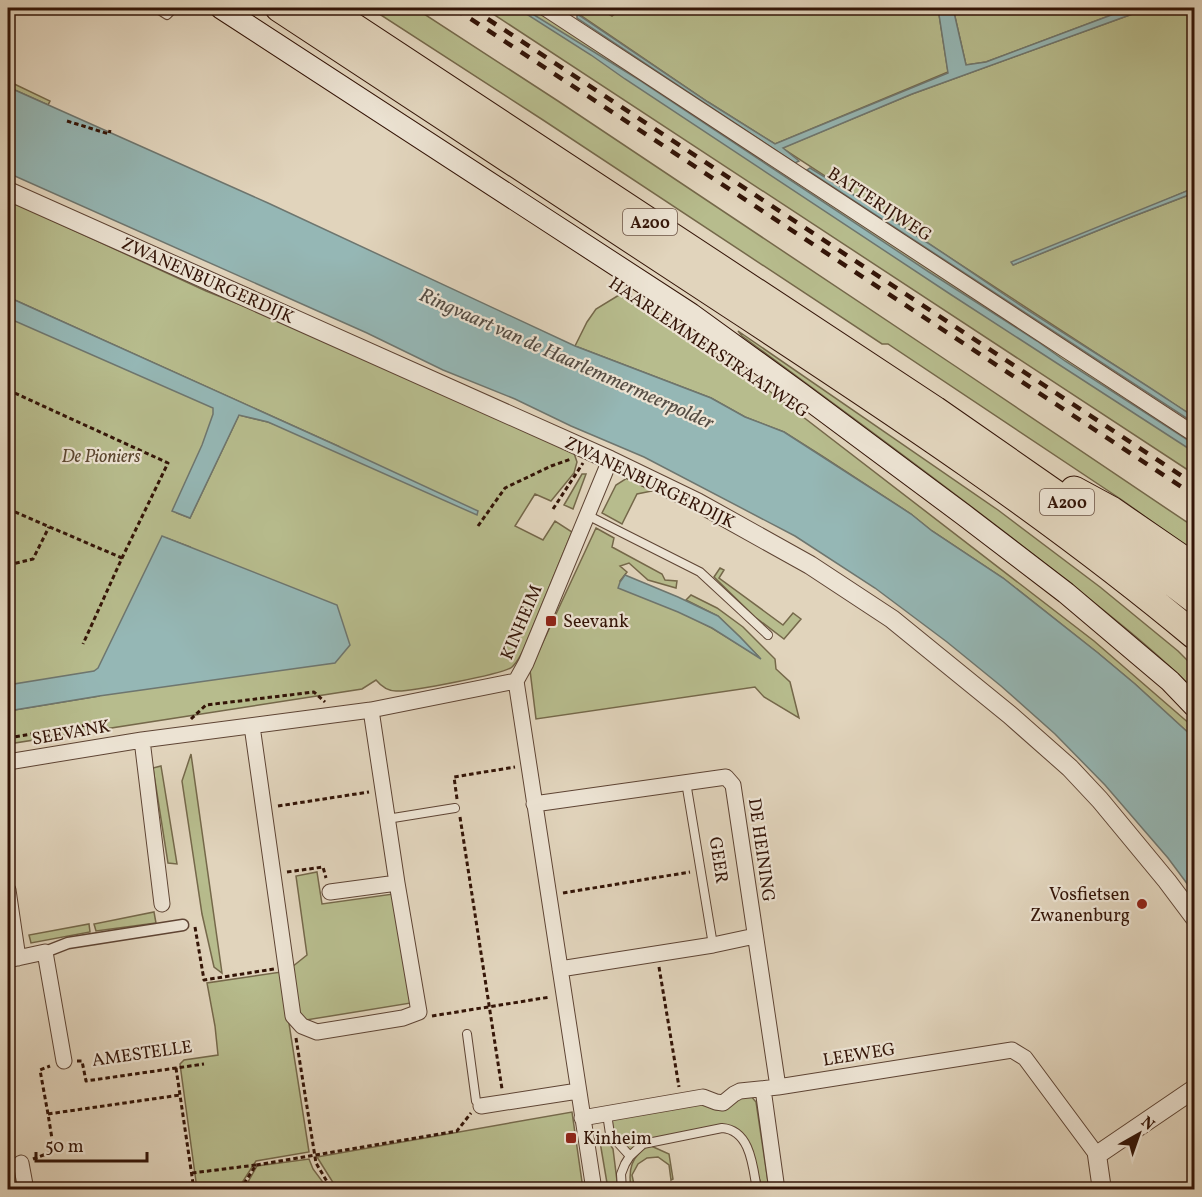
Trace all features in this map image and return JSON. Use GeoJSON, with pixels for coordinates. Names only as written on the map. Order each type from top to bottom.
{"type":"FeatureCollection","features":[{"type":"Feature","properties":{"kind":"highway","name":"A200"},"geometry":{"type":"LineString","coordinates":[[279,8],[941,445],[1062,531],[1194,635]]}},
{"type":"Feature","properties":{"kind":"highway","name":"A200"},"geometry":{"type":"LineString","coordinates":[[325,8],[935,410],[1070,504],[1194,599]]}},
{"type":"Feature","properties":{"kind":"highway","name":"A200"},"geometry":{"type":"LineString","coordinates":[[935,410],[1111,510],[1194,567]]}},
{"type":"Feature","properties":{"kind":"main road","name":"HAARLEMMERSTRAATWEG"},"geometry":{"type":"LineString","coordinates":[[213,11],[700,320],[891,460],[1066,593],[1170,681],[1194,706]]}},
{"type":"Feature","properties":{"kind":"street","name":"BATTERIJWEG"},"geometry":{"type":"LineString","coordinates":[[545,8],[1194,434]]}},
{"type":"Feature","properties":{"kind":"street","name":"ZWANENBURGERDIJK"},"geometry":{"type":"LineString","coordinates":[[8,190],[610,460],[697,502],[810,565],[892,619],[1010,715],[1070,768],[1167,881],[1194,917]]}},
{"type":"Feature","properties":{"kind":"street","name":"KINHEIM"},"geometry":{"type":"LineString","coordinates":[[594,1190],[516,681],[526,663],[610,460]]}},
{"type":"Feature","properties":{"kind":"street","name":"SEEVANK"},"geometry":{"type":"LineString","coordinates":[[8,762],[142,740],[371,710],[516,681]]}},
{"type":"Feature","properties":{"kind":"street"},"geometry":{"type":"LineString","coordinates":[[252,726],[293,1016],[302,1026],[317,1032],[403,1018],[419,1012],[371,710]]}},
{"type":"Feature","properties":{"kind":"street"},"geometry":{"type":"LineString","coordinates":[[142,740],[162,904]]}},
{"type":"Feature","properties":{"kind":"street","name":"DE HEINING"},"geometry":{"type":"LineString","coordinates":[[534,804],[726,777],[733,785],[755,936],[771,1088],[777,1190]]}},
{"type":"Feature","properties":{"kind":"street"},"geometry":{"type":"LineString","coordinates":[[330,892],[397,883]]}},
{"type":"Feature","properties":{"kind":"street"},"geometry":{"type":"LineString","coordinates":[[8,890],[13,959],[45,952],[68,943],[183,926]]}},
{"type":"Feature","properties":{"kind":"street"},"geometry":{"type":"LineString","coordinates":[[560,969],[713,945],[755,936]]}},
{"type":"Feature","properties":{"kind":"street"},"geometry":{"type":"LineString","coordinates":[[45,952],[64,1061]]}},
{"type":"Feature","properties":{"kind":"street","name":"LEEWEG"},"geometry":{"type":"LineString","coordinates":[[582,1118],[703,1097],[723,1103],[740,1091],[1012,1050],[1025,1058],[1097,1155]]}},
{"type":"Feature","properties":{"kind":"street"},"geometry":{"type":"LineString","coordinates":[[1102,1190],[1097,1155],[1194,1089]]}},
{"type":"Feature","properties":{"kind":"street"},"geometry":{"type":"LineString","coordinates":[[482,1106],[578,1090]]}},
{"type":"Feature","properties":{"kind":"street"},"geometry":{"type":"LineString","coordinates":[[21,1163],[26,1190]]}},
{"type":"Feature","properties":{"kind":"lane"},"geometry":{"type":"LineString","coordinates":[[156,8],[167,15],[174,8]]}},
{"type":"Feature","properties":{"kind":"lane"},"geometry":{"type":"LineString","coordinates":[[587,515],[700,572],[768,635]]}},
{"type":"Feature","properties":{"kind":"lane","name":"GEER"},"geometry":{"type":"LineString","coordinates":[[686,782],[713,945]]}},
{"type":"Feature","properties":{"kind":"lane"},"geometry":{"type":"LineString","coordinates":[[387,819],[455,808]]}},
{"type":"Feature","properties":{"kind":"lane"},"geometry":{"type":"LineString","coordinates":[[466,1034],[476,1101],[482,1106]]}},
{"type":"Feature","properties":{"kind":"lane"},"geometry":{"type":"LineString","coordinates":[[607,1114],[610,1134],[630,1156]]}},
{"type":"Feature","properties":{"kind":"lane"},"geometry":{"type":"LineString","coordinates":[[622,1190],[621,1174],[630,1156],[643,1143],[722,1128],[728,1129],[741,1138],[746,1145],[757,1190]]}},
{"type":"Feature","properties":{"kind":"path"},"geometry":{"type":"LineString","coordinates":[[196,8],[213,11]]}},
{"type":"Feature","properties":{"kind":"path"},"geometry":{"type":"LineString","coordinates":[[67,121],[109,134],[110,130]]}},
{"type":"Feature","properties":{"kind":"path"},"geometry":{"type":"LineString","coordinates":[[8,390],[168,463],[83,644]]}},
{"type":"Feature","properties":{"kind":"path"},"geometry":{"type":"LineString","coordinates":[[553,509],[590,452]]}},
{"type":"Feature","properties":{"kind":"path"},"geometry":{"type":"LineString","coordinates":[[478,525],[505,488],[551,466],[590,452]]}},
{"type":"Feature","properties":{"kind":"path"},"geometry":{"type":"LineString","coordinates":[[8,509],[122,558]]}},
{"type":"Feature","properties":{"kind":"path"},"geometry":{"type":"LineString","coordinates":[[8,565],[33,559],[49,527]]}},
{"type":"Feature","properties":{"kind":"path"},"geometry":{"type":"LineString","coordinates":[[190,719],[206,705],[314,692],[340,714]]}},
{"type":"Feature","properties":{"kind":"path"},"geometry":{"type":"LineString","coordinates":[[8,738],[87,725],[103,733]]}},
{"type":"Feature","properties":{"kind":"path"},"geometry":{"type":"LineString","coordinates":[[504,1103],[454,777],[529,765]]}},
{"type":"Feature","properties":{"kind":"path"},"geometry":{"type":"LineString","coordinates":[[264,808],[383,790]]}},
{"type":"Feature","properties":{"kind":"path"},"geometry":{"type":"LineString","coordinates":[[273,874],[322,867],[330,892]]}},
{"type":"Feature","properties":{"kind":"path"},"geometry":{"type":"LineString","coordinates":[[548,895],[701,871]]}},
{"type":"Feature","properties":{"kind":"path"},"geometry":{"type":"LineString","coordinates":[[183,926],[195,922],[204,980],[286,967]]}},
{"type":"Feature","properties":{"kind":"path"},"geometry":{"type":"LineString","coordinates":[[657,954],[682,1101]]}},
{"type":"Feature","properties":{"kind":"path"},"geometry":{"type":"LineString","coordinates":[[419,1012],[425,1017],[564,995]]}},
{"type":"Feature","properties":{"kind":"path"},"geometry":{"type":"LineString","coordinates":[[302,1026],[296,1038],[314,1154],[316,1163],[332,1190]]}},
{"type":"Feature","properties":{"kind":"path"},"geometry":{"type":"LineString","coordinates":[[21,1163],[54,1151],[40,1070],[64,1061]]}},
{"type":"Feature","properties":{"kind":"path","name":"AMESTELLE"},"geometry":{"type":"LineString","coordinates":[[64,1061],[82,1061],[86,1081],[204,1064]]}},
{"type":"Feature","properties":{"kind":"path"},"geometry":{"type":"LineString","coordinates":[[176,1068],[194,1190]]}},
{"type":"Feature","properties":{"kind":"path"},"geometry":{"type":"LineString","coordinates":[[48,1114],[180,1095]]}},
{"type":"Feature","properties":{"kind":"path"},"geometry":{"type":"LineString","coordinates":[[192,1173],[256,1165],[458,1131],[472,1111],[482,1106]]}},
{"type":"Feature","properties":{"kind":"path"},"geometry":{"type":"LineString","coordinates":[[240,1190],[256,1165]]}},
{"type":"Feature","properties":{"kind":"green space"},"geometry":{"type":"Polygon","coordinates":[[[370,8],[415,8],[558,101],[1194,527],[1194,552],[1122,500],[888,344],[882,344],[370,8]]]}},
{"type":"Feature","properties":{"kind":"green space"},"geometry":{"type":"Polygon","coordinates":[[[484,8],[531,8],[560,22],[1194,438],[1194,474],[484,8]]]}},
{"type":"Feature","properties":{"kind":"green space"},"geometry":{"type":"Polygon","coordinates":[[[570,8],[615,8],[610,15],[612,16],[622,8],[938,8],[948,72],[775,144],[708,102],[570,8]]]}},
{"type":"Feature","properties":{"kind":"green space"},"geometry":{"type":"Polygon","coordinates":[[[953,8],[1130,8],[986,62],[966,65],[953,8]]]}},
{"type":"Feature","properties":{"kind":"green space"},"geometry":{"type":"Polygon","coordinates":[[[1149,8],[1194,8],[1194,188],[1013,265],[1194,193],[1194,417],[782,148],[912,94],[1149,8]]]}},
{"type":"Feature","properties":{"kind":"green space"},"geometry":{"type":"Polygon","coordinates":[[[8,81],[50,101],[48,105],[8,87],[8,81]]]}},
{"type":"Feature","properties":{"kind":"green space","name":"De Pioniers"},"geometry":{"type":"Polygon","coordinates":[[[8,200],[206,291],[271,317],[573,450],[577,462],[574,473],[551,501],[535,494],[515,526],[543,540],[555,521],[572,532],[523,651],[514,665],[492,674],[418,689],[393,691],[385,688],[376,680],[362,689],[8,744],[8,711],[99,696],[190,547],[166,538],[105,676],[8,691],[8,310],[224,405],[177,513],[190,518],[239,415],[268,422],[340,447],[8,297],[8,200]]]}},
{"type":"Feature","properties":{"kind":"green space"},"geometry":{"type":"Polygon","coordinates":[[[624,292],[772,393],[1094,641],[1191,725],[1194,728],[1194,738],[1098,653],[1003,578],[822,456],[784,432],[745,417],[711,398],[575,346],[596,309],[624,292]]]}},
{"type":"Feature","properties":{"kind":"green space"},"geometry":{"type":"Polygon","coordinates":[[[738,331],[998,510],[1100,587],[1178,651],[1194,667],[1194,690],[1143,643],[1052,569],[738,331]]]}},
{"type":"Feature","properties":{"kind":"green space"},"geometry":{"type":"Polygon","coordinates":[[[582,474],[586,474],[573,509],[564,505],[582,474]]]}},
{"type":"Feature","properties":{"kind":"green space"},"geometry":{"type":"Polygon","coordinates":[[[627,478],[652,491],[637,494],[622,524],[602,513],[616,485],[627,478]]]}},
{"type":"Feature","properties":{"kind":"green space"},"geometry":{"type":"Polygon","coordinates":[[[596,528],[614,538],[612,547],[662,574],[665,580],[677,581],[676,588],[648,580],[629,563],[620,566],[627,572],[620,581],[712,628],[759,657],[718,616],[686,600],[691,595],[717,608],[743,627],[775,659],[776,669],[790,682],[799,718],[764,697],[755,687],[536,719],[530,670],[596,528]]]}},
{"type":"Feature","properties":{"kind":"green space"},"geometry":{"type":"Polygon","coordinates":[[[720,568],[724,570],[719,578],[783,625],[793,613],[801,619],[784,639],[755,617],[714,577],[720,568]]]}},
{"type":"Feature","properties":{"kind":"green space"},"geometry":{"type":"Polygon","coordinates":[[[191,754],[222,973],[214,967],[202,914],[182,781],[191,754]]]}},
{"type":"Feature","properties":{"kind":"green space"},"geometry":{"type":"Polygon","coordinates":[[[161,766],[177,864],[168,863],[153,768],[161,766]]]}},
{"type":"Feature","properties":{"kind":"green space"},"geometry":{"type":"Polygon","coordinates":[[[317,872],[322,904],[393,894],[411,1003],[300,1021],[292,967],[307,955],[296,876],[317,872]]]}},
{"type":"Feature","properties":{"kind":"green space"},"geometry":{"type":"Polygon","coordinates":[[[154,912],[156,923],[96,931],[94,924],[154,912]]]}},
{"type":"Feature","properties":{"kind":"green space"},"geometry":{"type":"Polygon","coordinates":[[[89,924],[90,932],[31,943],[29,935],[89,924]]]}},
{"type":"Feature","properties":{"kind":"green space"},"geometry":{"type":"Polygon","coordinates":[[[281,972],[309,1152],[256,1161],[238,1189],[197,1189],[180,1064],[184,1060],[218,1055],[207,983],[281,972]]]}},
{"type":"Feature","properties":{"kind":"green space"},"geometry":{"type":"Polygon","coordinates":[[[750,1095],[756,1102],[769,1189],[763,1189],[749,1151],[728,1129],[650,1141],[630,1156],[610,1134],[608,1120],[704,1102],[708,1106],[721,1110],[729,1107],[736,1099],[750,1095]]]}},
{"type":"Feature","properties":{"kind":"green space"},"geometry":{"type":"Polygon","coordinates":[[[572,1112],[583,1189],[337,1189],[317,1157],[572,1112]]]}},
{"type":"Feature","properties":{"kind":"green space"},"geometry":{"type":"Polygon","coordinates":[[[599,1136],[605,1136],[613,1149],[618,1189],[608,1189],[599,1136]]]}},
{"type":"Feature","properties":{"kind":"green space"},"geometry":{"type":"Polygon","coordinates":[[[649,1145],[669,1154],[673,1179],[671,1180],[669,1165],[658,1157],[647,1158],[638,1164],[632,1175],[635,1189],[631,1189],[632,1164],[638,1154],[649,1145]]]}},
{"type":"Feature","properties":{"kind":"green space"},"geometry":{"type":"Polygon","coordinates":[[[309,1159],[313,1169],[328,1189],[244,1189],[257,1166],[309,1159]]]}},
{"type":"Feature","properties":{"kind":"water"},"geometry":{"type":"Polygon","coordinates":[[[517,8],[523,8],[641,81],[1194,444],[1194,452],[950,294],[517,8]]]}},
{"type":"Feature","properties":{"kind":"water"},"geometry":{"type":"Polygon","coordinates":[[[938,8],[953,8],[966,65],[986,62],[1130,8],[1149,8],[912,94],[783,148],[799,161],[795,163],[577,18],[577,14],[775,144],[948,73],[938,8]]]}},
{"type":"Feature","properties":{"kind":"water","name":"Ringvaart van de Haarlemmermeerpolder"},"geometry":{"type":"Polygon","coordinates":[[[8,87],[268,203],[575,346],[711,398],[745,417],[784,432],[911,514],[932,531],[1003,578],[1098,653],[1194,738],[1194,893],[1168,858],[1105,785],[1055,734],[947,642],[875,588],[795,536],[644,457],[515,399],[443,370],[367,333],[8,173],[8,87]]]}},
{"type":"Feature","properties":{"kind":"water"},"geometry":{"type":"Polygon","coordinates":[[[810,168],[1173,403],[1194,417],[1194,423],[807,170],[810,168]]]}},
{"type":"Feature","properties":{"kind":"water"},"geometry":{"type":"Polygon","coordinates":[[[1194,188],[1194,193],[1013,265],[1011,262],[1194,188]]]}},
{"type":"Feature","properties":{"kind":"water"},"geometry":{"type":"Polygon","coordinates":[[[8,297],[478,511],[477,515],[268,422],[239,415],[190,518],[172,511],[202,445],[213,408],[8,318],[8,297]]]}},
{"type":"Feature","properties":{"kind":"water"},"geometry":{"type":"Polygon","coordinates":[[[162,536],[337,605],[350,645],[335,663],[8,711],[8,685],[94,671],[98,668],[162,536]]]}},
{"type":"Feature","properties":{"kind":"water"},"geometry":{"type":"Polygon","coordinates":[[[625,575],[718,616],[761,659],[712,628],[618,588],[625,575]]]}},
{"type":"Feature","properties":{"kind":"railway"},"geometry":{"type":"LineString","coordinates":[[454,8],[1194,495]]}},
{"type":"Feature","properties":{"kind":"railway"},"geometry":{"type":"LineString","coordinates":[[471,8],[1194,484]]}},
{"type":"Feature","properties":{"kind":"place","name":"Seevank"},"geometry":{"type":"Point","coordinates":[551,621]}},
{"type":"Feature","properties":{"kind":"place","name":"Vosfietsen Zwanenburg"},"geometry":{"type":"Point","coordinates":[1142,904]}},
{"type":"Feature","properties":{"kind":"place","name":"Kinheim"},"geometry":{"type":"Point","coordinates":[571,1138]}}]}
